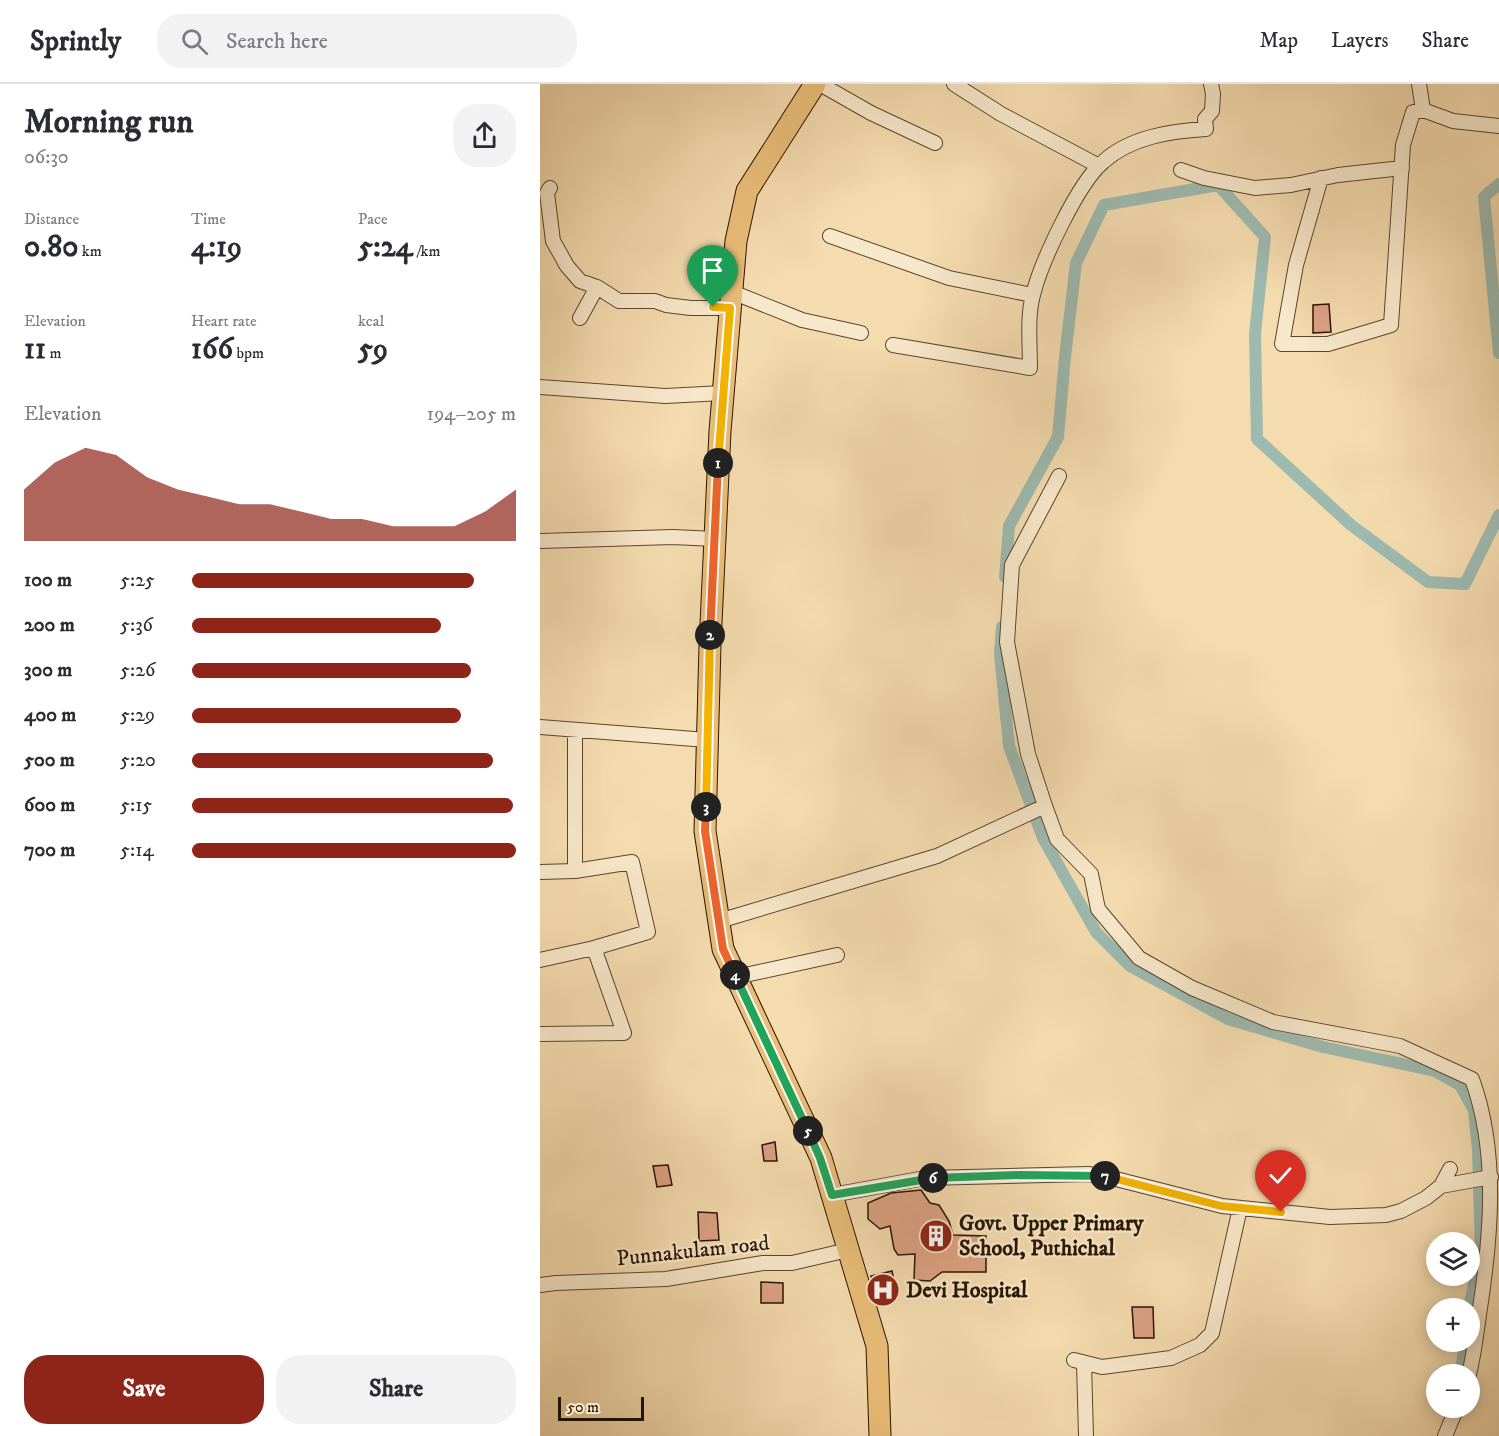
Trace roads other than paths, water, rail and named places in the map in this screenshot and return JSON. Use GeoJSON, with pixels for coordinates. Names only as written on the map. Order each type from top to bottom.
{"type":"FeatureCollection","features":[{"type":"Feature","properties":{"kind":"main road"},"geometry":{"type":"LineString","coordinates":[[815,84],[747,190],[736,241],[723,393],[715,539],[705,831],[723,949],[820,1158],[877,1346],[880,1436]]}},
{"type":"Feature","properties":{"kind":"street"},"geometry":{"type":"LineString","coordinates":[[820,84],[871,113],[935,143]]}},
{"type":"Feature","properties":{"kind":"street"},"geometry":{"type":"LineString","coordinates":[[954,84],[1001,114],[1099,166]]}},
{"type":"Feature","properties":{"kind":"street"},"geometry":{"type":"LineString","coordinates":[[893,345],[1030,368],[1029,331],[1032,295],[1055,237],[1083,185],[1103,161],[1136,142],[1174,131],[1206,129],[1205,119],[1212,111],[1211,84]]}},
{"type":"Feature","properties":{"kind":"street"},"geometry":{"type":"LineString","coordinates":[[1419,84],[1423,110]]}},
{"type":"Feature","properties":{"kind":"street"},"geometry":{"type":"LineString","coordinates":[[1321,178],[1296,265],[1282,344],[1328,344],[1391,325],[1403,145],[1413,112],[1423,110],[1453,122],[1499,126]]}},
{"type":"Feature","properties":{"kind":"street"},"geometry":{"type":"LineString","coordinates":[[1181,170],[1204,178],[1255,188],[1291,185],[1321,178],[1402,168]]}},
{"type":"Feature","properties":{"kind":"street"},"geometry":{"type":"LineString","coordinates":[[550,188],[548,193],[553,241],[576,278],[597,287],[619,301],[655,301],[666,305],[691,308],[731,300],[802,320],[861,333]]}},
{"type":"Feature","properties":{"kind":"street"},"geometry":{"type":"LineString","coordinates":[[830,236],[949,279],[1032,295]]}},
{"type":"Feature","properties":{"kind":"street"},"geometry":{"type":"LineString","coordinates":[[580,318],[597,287]]}},
{"type":"Feature","properties":{"kind":"street"},"geometry":{"type":"LineString","coordinates":[[540,387],[665,396],[723,393]]}},
{"type":"Feature","properties":{"kind":"street"},"geometry":{"type":"LineString","coordinates":[[1059,476],[1012,564],[1007,642],[1028,754],[1043,807],[1057,839],[1091,874],[1098,909],[1139,958],[1192,988],[1273,1022],[1400,1046],[1472,1079],[1482,1105],[1491,1178],[1489,1253],[1471,1364]]}},
{"type":"Feature","properties":{"kind":"street"},"geometry":{"type":"LineString","coordinates":[[540,541],[673,537],[715,539]]}},
{"type":"Feature","properties":{"kind":"street"},"geometry":{"type":"LineString","coordinates":[[540,728],[707,740]]}},
{"type":"Feature","properties":{"kind":"street"},"geometry":{"type":"LineString","coordinates":[[575,730],[575,871]]}},
{"type":"Feature","properties":{"kind":"street"},"geometry":{"type":"LineString","coordinates":[[719,921],[937,856],[1043,807]]}},
{"type":"Feature","properties":{"kind":"street"},"geometry":{"type":"LineString","coordinates":[[540,872],[575,871],[632,862],[648,932],[594,948],[540,960]]}},
{"type":"Feature","properties":{"kind":"street"},"geometry":{"type":"LineString","coordinates":[[540,1034],[624,1033],[594,948]]}},
{"type":"Feature","properties":{"kind":"street"},"geometry":{"type":"LineString","coordinates":[[736,976],[837,955]]}},
{"type":"Feature","properties":{"kind":"street"},"geometry":{"type":"LineString","coordinates":[[832,1195],[935,1177],[1089,1174],[1108,1176],[1221,1206],[1330,1217],[1386,1215],[1401,1211],[1426,1198],[1441,1186],[1450,1169]]}},
{"type":"Feature","properties":{"kind":"street"},"geometry":{"type":"LineString","coordinates":[[1441,1186],[1491,1178]]}},
{"type":"Feature","properties":{"kind":"street"},"geometry":{"type":"LineString","coordinates":[[1086,1436],[1079,1362],[1102,1367],[1171,1358],[1200,1345],[1212,1333],[1240,1208]]}},
{"type":"Feature","properties":{"kind":"street","name":"Punnakulam road"},"geometry":{"type":"LineString","coordinates":[[540,1285],[676,1277],[763,1263],[792,1263],[848,1250]]}},
{"type":"Feature","properties":{"kind":"street"},"geometry":{"type":"LineString","coordinates":[[1445,1436],[1452,1418]]}},
{"type":"Feature","properties":{"kind":"waterway"},"geometry":{"type":"LineString","coordinates":[[1499,184],[1484,197],[1499,353]]}},
{"type":"Feature","properties":{"kind":"waterway"},"geometry":{"type":"LineString","coordinates":[[1005,577],[1009,526],[1058,437],[1076,263],[1104,205],[1218,185],[1265,237],[1255,334],[1257,439],[1351,525],[1428,582],[1465,584],[1499,515]]}},
{"type":"Feature","properties":{"kind":"waterway"},"geometry":{"type":"LineString","coordinates":[[1002,627],[1000,654],[1009,746],[1043,838],[1096,932],[1130,966],[1228,1019],[1323,1047],[1435,1071],[1460,1085],[1474,1110],[1478,1150],[1481,1251],[1471,1298]]}},
{"type":"Feature","properties":{"kind":"waterway"},"geometry":{"type":"LineString","coordinates":[[1462,1364],[1464,1352]]}},
{"type":"Feature","properties":{"kind":"place","name":"Govt. Upper Primary School, Puthichal"},"geometry":{"type":"Point","coordinates":[936,1236]}},
{"type":"Feature","properties":{"kind":"place","name":"Devi Hospital"},"geometry":{"type":"Point","coordinates":[883,1290]}}]}
